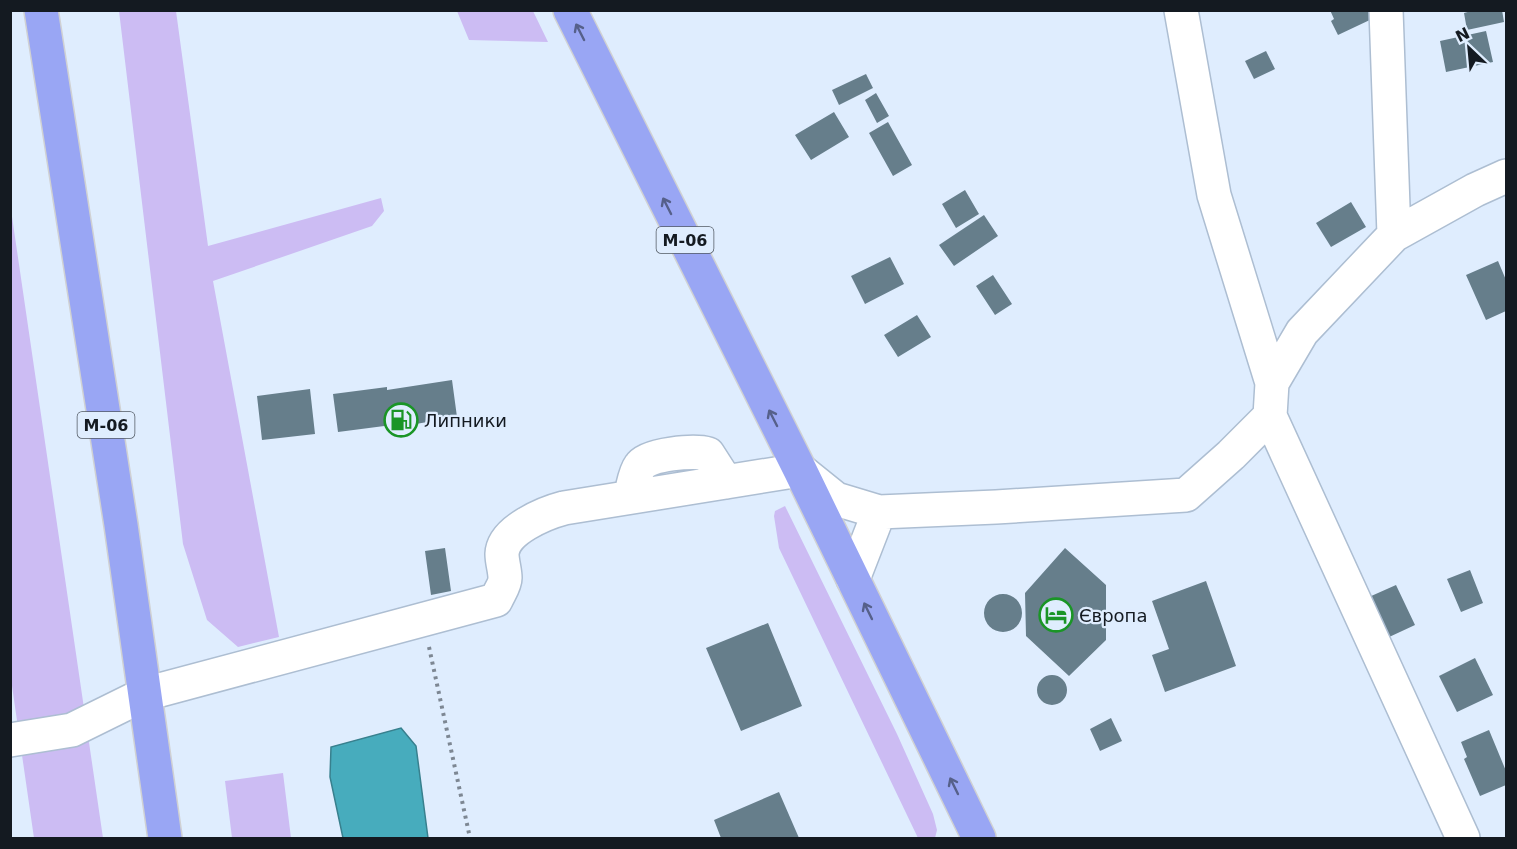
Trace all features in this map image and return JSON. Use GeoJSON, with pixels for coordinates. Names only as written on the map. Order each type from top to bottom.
{"type":"FeatureCollection","features":[{"type":"Feature","properties":{"kind":"highway","name":"М-06"},"geometry":{"type":"LineString","coordinates":[[41,10],[121,525],[165,838]]}},
{"type":"Feature","properties":{"kind":"highway","name":"М-06"},"geometry":{"type":"LineString","coordinates":[[570,10],[800,470],[979,838]]}},
{"type":"Feature","properties":{"kind":"street"},"geometry":{"type":"LineString","coordinates":[[1181,10],[1214,195],[1272,383],[1270,416],[1463,838]]}},
{"type":"Feature","properties":{"kind":"street"},"geometry":{"type":"LineString","coordinates":[[1386,10],[1394,235]]}},
{"type":"Feature","properties":{"kind":"street"},"geometry":{"type":"LineString","coordinates":[[1272,383],[1302,332],[1394,235],[1475,190],[1506,176]]}},
{"type":"Feature","properties":{"kind":"street"},"geometry":{"type":"LineString","coordinates":[[10,740],[72,730],[145,694],[496,600],[506,580],[502,552],[510,536],[547,513],[564,508],[800,470],[836,499],[879,512],[1186,495],[1270,416]]}},
{"type":"Feature","properties":{"kind":"street"},"geometry":{"type":"LineString","coordinates":[[853,579],[879,512]]}},
{"type":"Feature","properties":{"kind":"path"},"geometry":{"type":"LineString","coordinates":[[423,620],[470,838]]}},
{"type":"Feature","properties":{"kind":"shaded area"},"geometry":{"type":"Polygon","coordinates":[[[119,11],[176,11],[208,246],[381,198],[384,211],[372,226],[213,281],[279,637],[238,647],[207,620],[183,544],[119,11]]]}},
{"type":"Feature","properties":{"kind":"shaded area"},"geometry":{"type":"Polygon","coordinates":[[[457,11],[533,11],[548,42],[469,40],[457,11]]]}},
{"type":"Feature","properties":{"kind":"shaded area"},"geometry":{"type":"Polygon","coordinates":[[[10,203],[103,838],[34,838],[11,679],[10,203]]]}},
{"type":"Feature","properties":{"kind":"shaded area"},"geometry":{"type":"Polygon","coordinates":[[[785,506],[897,734],[933,814],[937,830],[935,838],[918,838],[779,548],[774,516],[775,511],[785,506]]]}},
{"type":"Feature","properties":{"kind":"shaded area"},"geometry":{"type":"Polygon","coordinates":[[[283,773],[291,838],[232,838],[225,781],[283,773]]]}},
{"type":"Feature","properties":{"kind":"water"},"geometry":{"type":"Polygon","coordinates":[[[401,728],[416,746],[428,838],[343,838],[330,777],[331,747],[401,728]]]}},
{"type":"Feature","properties":{"kind":"building"},"geometry":{"type":"Polygon","coordinates":[[[1330,10],[1371,10],[1374,18],[1338,35],[1331,21],[1334,19],[1330,10]]]}},
{"type":"Feature","properties":{"kind":"building"},"geometry":{"type":"Polygon","coordinates":[[[1475,10],[1502,10],[1504,22],[1467,30],[1464,13],[1475,10]]]}},
{"type":"Feature","properties":{"kind":"building"},"geometry":{"type":"Polygon","coordinates":[[[1486,31],[1493,62],[1446,72],[1440,41],[1486,31]]]}},
{"type":"Feature","properties":{"kind":"building"},"geometry":{"type":"Polygon","coordinates":[[[1266,51],[1275,69],[1254,79],[1245,61],[1266,51]]]}},
{"type":"Feature","properties":{"kind":"building"},"geometry":{"type":"Polygon","coordinates":[[[866,74],[873,88],[839,105],[832,90],[866,74]]]}},
{"type":"Feature","properties":{"kind":"building"},"geometry":{"type":"Polygon","coordinates":[[[876,93],[889,116],[877,123],[865,100],[876,93]]]}},
{"type":"Feature","properties":{"kind":"building"},"geometry":{"type":"Polygon","coordinates":[[[834,112],[849,137],[811,160],[795,135],[834,112]]]}},
{"type":"Feature","properties":{"kind":"building"},"geometry":{"type":"Polygon","coordinates":[[[888,122],[912,165],[893,176],[869,133],[888,122]]]}},
{"type":"Feature","properties":{"kind":"building"},"geometry":{"type":"Polygon","coordinates":[[[965,190],[979,214],[956,228],[942,204],[965,190]]]}},
{"type":"Feature","properties":{"kind":"building"},"geometry":{"type":"Polygon","coordinates":[[[1351,202],[1366,227],[1331,247],[1316,223],[1351,202]]]}},
{"type":"Feature","properties":{"kind":"building"},"geometry":{"type":"Polygon","coordinates":[[[984,215],[998,236],[954,266],[939,245],[984,215]]]}},
{"type":"Feature","properties":{"kind":"building"},"geometry":{"type":"Polygon","coordinates":[[[890,257],[904,284],[865,304],[851,276],[890,257]]]}},
{"type":"Feature","properties":{"kind":"building"},"geometry":{"type":"Polygon","coordinates":[[[1498,261],[1506,280],[1506,311],[1486,320],[1466,275],[1498,261]]]}},
{"type":"Feature","properties":{"kind":"building"},"geometry":{"type":"Polygon","coordinates":[[[993,275],[1012,304],[995,315],[976,286],[993,275]]]}},
{"type":"Feature","properties":{"kind":"building"},"geometry":{"type":"Polygon","coordinates":[[[917,315],[931,337],[898,357],[884,335],[917,315]]]}},
{"type":"Feature","properties":{"kind":"building"},"geometry":{"type":"Polygon","coordinates":[[[452,380],[457,417],[392,428],[392,425],[338,432],[333,394],[387,387],[387,390],[452,380]]]}},
{"type":"Feature","properties":{"kind":"building"},"geometry":{"type":"Polygon","coordinates":[[[310,389],[315,434],[262,440],[257,396],[310,389]]]}},
{"type":"Feature","properties":{"kind":"building"},"geometry":{"type":"Polygon","coordinates":[[[445,548],[451,591],[431,595],[425,551],[445,548]]]}},
{"type":"Feature","properties":{"kind":"building"},"geometry":{"type":"Polygon","coordinates":[[[1065,548],[1106,585],[1106,640],[1069,676],[1026,636],[1025,593],[1065,548]]]}},
{"type":"Feature","properties":{"kind":"building"},"geometry":{"type":"Polygon","coordinates":[[[1470,570],[1483,603],[1461,612],[1447,579],[1470,570]]]}},
{"type":"Feature","properties":{"kind":"building"},"geometry":{"type":"Polygon","coordinates":[[[1206,581],[1236,666],[1165,692],[1152,655],[1169,649],[1152,601],[1206,581]]]}},
{"type":"Feature","properties":{"kind":"building"},"geometry":{"type":"Polygon","coordinates":[[[1396,585],[1415,625],[1387,638],[1369,597],[1396,585]]]}},
{"type":"Feature","properties":{"kind":"building"},"geometry":{"type":"Polygon","coordinates":[[[1003,594],[1016,600],[1022,613],[1016,626],[1003,632],[990,626],[984,613],[990,600],[1003,594]]]}},
{"type":"Feature","properties":{"kind":"building"},"geometry":{"type":"Polygon","coordinates":[[[768,623],[802,706],[741,731],[706,648],[768,623]]]}},
{"type":"Feature","properties":{"kind":"building"},"geometry":{"type":"Polygon","coordinates":[[[1475,658],[1493,695],[1457,712],[1439,676],[1475,658]]]}},
{"type":"Feature","properties":{"kind":"building"},"geometry":{"type":"Polygon","coordinates":[[[1052,675],[1058,676],[1066,684],[1066,696],[1058,704],[1052,705],[1046,704],[1038,696],[1037,690],[1038,684],[1046,676],[1052,675]]]}},
{"type":"Feature","properties":{"kind":"building"},"geometry":{"type":"Polygon","coordinates":[[[1111,718],[1122,741],[1100,751],[1090,729],[1111,718]]]}},
{"type":"Feature","properties":{"kind":"building"},"geometry":{"type":"Polygon","coordinates":[[[1489,730],[1506,771],[1506,785],[1480,796],[1464,759],[1467,757],[1461,742],[1489,730]]]}},
{"type":"Feature","properties":{"kind":"building"},"geometry":{"type":"Polygon","coordinates":[[[779,792],[799,838],[721,838],[714,820],[779,792]]]}},
{"type":"Feature","properties":{"kind":"place","name":"Липники"},"geometry":{"type":"Point","coordinates":[401,420]}},
{"type":"Feature","properties":{"kind":"place","name":"Європа"},"geometry":{"type":"Point","coordinates":[1056,615]}}]}
